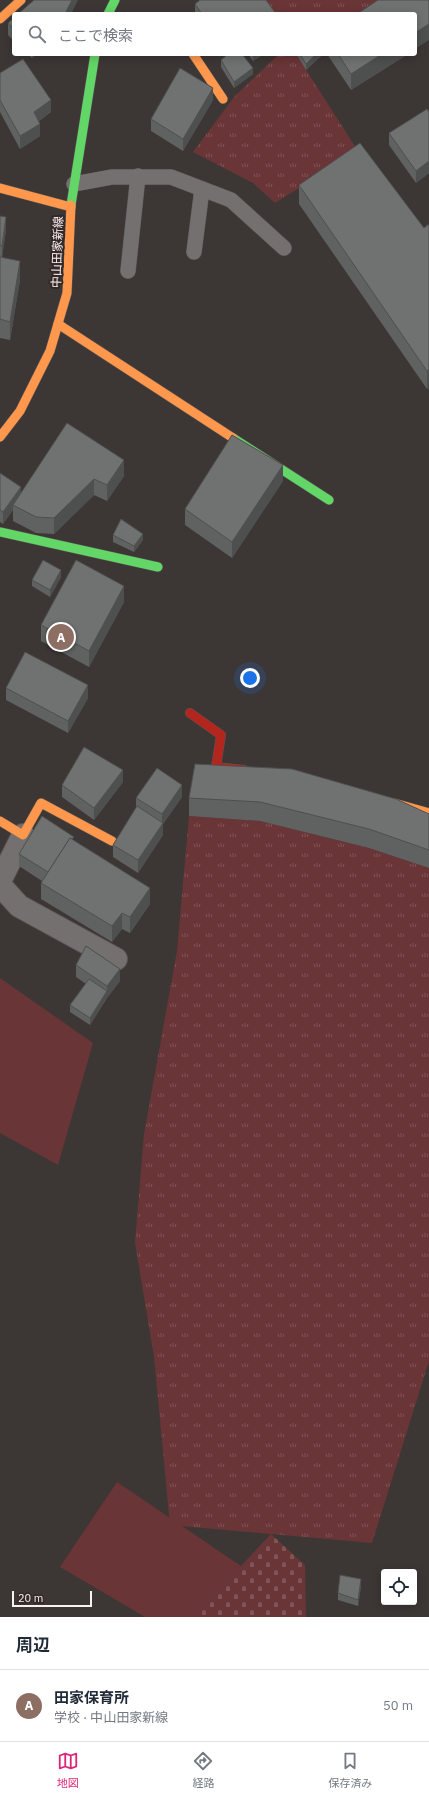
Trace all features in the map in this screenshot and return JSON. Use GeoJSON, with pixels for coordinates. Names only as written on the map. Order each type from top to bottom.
{"type":"FeatureCollection","features":[{"type":"Feature","properties":{"kind":"street"},"geometry":{"type":"LineString","coordinates":[[0,18],[21,0]]}},
{"type":"Feature","properties":{"kind":"street"},"geometry":{"type":"LineString","coordinates":[[109,12],[115,0]]}},
{"type":"Feature","properties":{"kind":"street","name":"中山田家新線"},"geometry":{"type":"LineString","coordinates":[[0,437],[23,405],[50,352],[67,293],[71,206],[96,56]]}},
{"type":"Feature","properties":{"kind":"street"},"geometry":{"type":"LineString","coordinates":[[194,56],[223,99]]}},
{"type":"Feature","properties":{"kind":"street"},"geometry":{"type":"LineString","coordinates":[[0,188],[71,206]]}},
{"type":"Feature","properties":{"kind":"street"},"geometry":{"type":"LineString","coordinates":[[58,324],[329,500]]}},
{"type":"Feature","properties":{"kind":"street"},"geometry":{"type":"LineString","coordinates":[[0,532],[158,567]]}},
{"type":"Feature","properties":{"kind":"street"},"geometry":{"type":"LineString","coordinates":[[190,713],[220,735],[216,767],[256,771]]}},
{"type":"Feature","properties":{"kind":"street"},"geometry":{"type":"LineString","coordinates":[[384,800],[429,813]]}},
{"type":"Feature","properties":{"kind":"street"},"geometry":{"type":"LineString","coordinates":[[0,880],[41,803],[112,842]]}},
{"type":"Feature","properties":{"kind":"street"},"geometry":{"type":"LineString","coordinates":[[0,821],[23,835]]}},
{"type":"Feature","properties":{"kind":"street"},"geometry":{"type":"LineString","coordinates":[[0,885],[19,906],[116,960]]}},
{"type":"Feature","properties":{"kind":"lane"},"geometry":{"type":"LineString","coordinates":[[74,184],[112,176],[170,177],[231,200],[284,248]]}},
{"type":"Feature","properties":{"kind":"lane"},"geometry":{"type":"LineString","coordinates":[[128,271],[138,176]]}},
{"type":"Feature","properties":{"kind":"lane"},"geometry":{"type":"LineString","coordinates":[[194,252],[202,189]]}},
{"type":"Feature","properties":{"kind":"green space"},"geometry":{"type":"Polygon","coordinates":[[[261,0],[379,0],[359,12],[269,12],[261,0]]]}},
{"type":"Feature","properties":{"kind":"green space"},"geometry":{"type":"Polygon","coordinates":[[[277,56],[297,56],[358,151],[275,203],[253,183],[193,152],[234,97],[277,56]]]}},
{"type":"Feature","properties":{"kind":"green space"},"geometry":{"type":"Polygon","coordinates":[[[189,816],[260,821],[369,848],[429,868],[429,1361],[372,1543],[170,1525],[154,1357],[135,1243],[144,1134],[177,951],[189,816]]]}},
{"type":"Feature","properties":{"kind":"green space"},"geometry":{"type":"Polygon","coordinates":[[[0,978],[93,1043],[58,1165],[0,1133],[0,978]]]}},
{"type":"Feature","properties":{"kind":"green space"},"geometry":{"type":"Polygon","coordinates":[[[117,1482],[241,1566],[194,1617],[145,1617],[60,1567],[117,1482]]]}},
{"type":"Feature","properties":{"kind":"green space"},"geometry":{"type":"Polygon","coordinates":[[[271,1534],[305,1565],[306,1617],[193,1617],[271,1534]]]}},
{"type":"Feature","properties":{"kind":"building"},"geometry":{"type":"Polygon","coordinates":[[[34,0],[72,0],[66,12],[20,12],[34,0]]]}},
{"type":"Feature","properties":{"kind":"building"},"geometry":{"type":"Polygon","coordinates":[[[200,0],[266,0],[275,12],[201,12],[195,4],[200,0]]]}},
{"type":"Feature","properties":{"kind":"building"},"geometry":{"type":"Polygon","coordinates":[[[378,0],[429,0],[429,24],[417,32],[417,12],[360,12],[378,0]]]}},
{"type":"Feature","properties":{"kind":"building"},"geometry":{"type":"Polygon","coordinates":[[[12,20],[12,27],[8,23],[12,20]]]}},
{"type":"Feature","properties":{"kind":"building"},"geometry":{"type":"Polygon","coordinates":[[[226,56],[244,56],[253,68],[234,82],[221,60],[226,56]]]}},
{"type":"Feature","properties":{"kind":"building"},"geometry":{"type":"Polygon","coordinates":[[[301,56],[314,56],[306,64],[301,56]]]}},
{"type":"Feature","properties":{"kind":"building"},"geometry":{"type":"Polygon","coordinates":[[[339,56],[379,56],[351,74],[339,56]]]}},
{"type":"Feature","properties":{"kind":"building"},"geometry":{"type":"Polygon","coordinates":[[[23,59],[51,100],[34,112],[40,124],[20,136],[0,100],[0,73],[23,59]]]}},
{"type":"Feature","properties":{"kind":"building"},"geometry":{"type":"Polygon","coordinates":[[[180,68],[213,88],[183,139],[151,119],[180,68]]]}},
{"type":"Feature","properties":{"kind":"building"},"geometry":{"type":"Polygon","coordinates":[[[427,109],[429,112],[429,161],[416,171],[389,133],[427,109]]]}},
{"type":"Feature","properties":{"kind":"building"},"geometry":{"type":"Polygon","coordinates":[[[360,143],[424,228],[429,224],[429,369],[427,371],[299,185],[360,143]]]}},
{"type":"Feature","properties":{"kind":"building"},"geometry":{"type":"Polygon","coordinates":[[[0,216],[6,217],[2,246],[0,245],[0,216]]]}},
{"type":"Feature","properties":{"kind":"building"},"geometry":{"type":"Polygon","coordinates":[[[0,257],[20,261],[10,322],[0,319],[0,257]]]}},
{"type":"Feature","properties":{"kind":"building"},"geometry":{"type":"Polygon","coordinates":[[[67,423],[124,460],[107,485],[94,479],[54,518],[36,517],[13,505],[67,423]]]}},
{"type":"Feature","properties":{"kind":"building"},"geometry":{"type":"Polygon","coordinates":[[[232,435],[283,465],[232,542],[185,509],[232,435]]]}},
{"type":"Feature","properties":{"kind":"building"},"geometry":{"type":"Polygon","coordinates":[[[0,473],[21,487],[3,512],[0,510],[0,473]]]}},
{"type":"Feature","properties":{"kind":"building"},"geometry":{"type":"Polygon","coordinates":[[[121,519],[143,534],[134,546],[113,535],[121,519]]]}},
{"type":"Feature","properties":{"kind":"building"},"geometry":{"type":"Polygon","coordinates":[[[43,560],[61,570],[50,590],[32,580],[43,560]]]}},
{"type":"Feature","properties":{"kind":"building"},"geometry":{"type":"Polygon","coordinates":[[[76,560],[124,586],[89,651],[41,625],[76,560]]]}},
{"type":"Feature","properties":{"kind":"building"},"geometry":{"type":"Polygon","coordinates":[[[25,652],[88,685],[68,721],[6,688],[25,652]]]}},
{"type":"Feature","properties":{"kind":"building"},"geometry":{"type":"Polygon","coordinates":[[[84,747],[123,770],[94,808],[62,785],[84,747]]]}},
{"type":"Feature","properties":{"kind":"building"},"geometry":{"type":"Polygon","coordinates":[[[195,764],[292,769],[396,799],[429,814],[429,850],[369,829],[260,802],[189,798],[195,764]]]}},
{"type":"Feature","properties":{"kind":"building"},"geometry":{"type":"Polygon","coordinates":[[[157,768],[182,785],[162,814],[136,798],[157,768]]]}},
{"type":"Feature","properties":{"kind":"building"},"geometry":{"type":"Polygon","coordinates":[[[137,806],[163,823],[138,860],[113,845],[137,806]]]}},
{"type":"Feature","properties":{"kind":"building"},"geometry":{"type":"Polygon","coordinates":[[[42,816],[74,837],[72,839],[70,838],[48,872],[19,854],[42,816]]]}},
{"type":"Feature","properties":{"kind":"building"},"geometry":{"type":"Polygon","coordinates":[[[70,838],[150,888],[130,917],[122,913],[112,926],[41,883],[70,838]]]}},
{"type":"Feature","properties":{"kind":"building"},"geometry":{"type":"Polygon","coordinates":[[[86,946],[120,969],[107,986],[76,965],[86,946]]]}},
{"type":"Feature","properties":{"kind":"building"},"geometry":{"type":"Polygon","coordinates":[[[89,979],[107,991],[90,1018],[70,1005],[89,979]]]}},
{"type":"Feature","properties":{"kind":"building"},"geometry":{"type":"Polygon","coordinates":[[[340,1575],[361,1579],[358,1600],[338,1593],[340,1575]]]}},
{"type":"Feature","properties":{"kind":"traffic: fast"},"geometry":{"type":"LineString","coordinates":[[109,12],[115,0]]}},
{"type":"Feature","properties":{"kind":"traffic: fast"},"geometry":{"type":"LineString","coordinates":[[71,205],[95,56]]}},
{"type":"Feature","properties":{"kind":"traffic: fast"},"geometry":{"type":"LineString","coordinates":[[233,438],[329,500]]}},
{"type":"Feature","properties":{"kind":"traffic: fast"},"geometry":{"type":"LineString","coordinates":[[0,532],[158,567]]}},
{"type":"Feature","properties":{"kind":"traffic: slow"},"geometry":{"type":"LineString","coordinates":[[0,19],[21,0]]}},
{"type":"Feature","properties":{"kind":"traffic: slow"},"geometry":{"type":"LineString","coordinates":[[194,56],[223,99]]}},
{"type":"Feature","properties":{"kind":"traffic: slow"},"geometry":{"type":"LineString","coordinates":[[0,188],[71,207]]}},
{"type":"Feature","properties":{"kind":"traffic: slow"},"geometry":{"type":"LineString","coordinates":[[0,437],[20,411],[50,351],[67,293],[71,205]]}},
{"type":"Feature","properties":{"kind":"traffic: slow"},"geometry":{"type":"LineString","coordinates":[[58,324],[233,438]]}},
{"type":"Feature","properties":{"kind":"traffic: slow"},"geometry":{"type":"LineString","coordinates":[[0,821],[23,835],[41,803],[112,841]]}},
{"type":"Feature","properties":{"kind":"traffic: slow"},"geometry":{"type":"LineString","coordinates":[[394,803],[429,813]]}},
{"type":"Feature","properties":{"kind":"traffic: jam"},"geometry":{"type":"LineString","coordinates":[[190,713],[221,735],[216,767],[244,770]]}},
{"type":"Feature","properties":{"kind":"place","name":"田家保育所"},"geometry":{"type":"Point","coordinates":[61,637]}}]}
